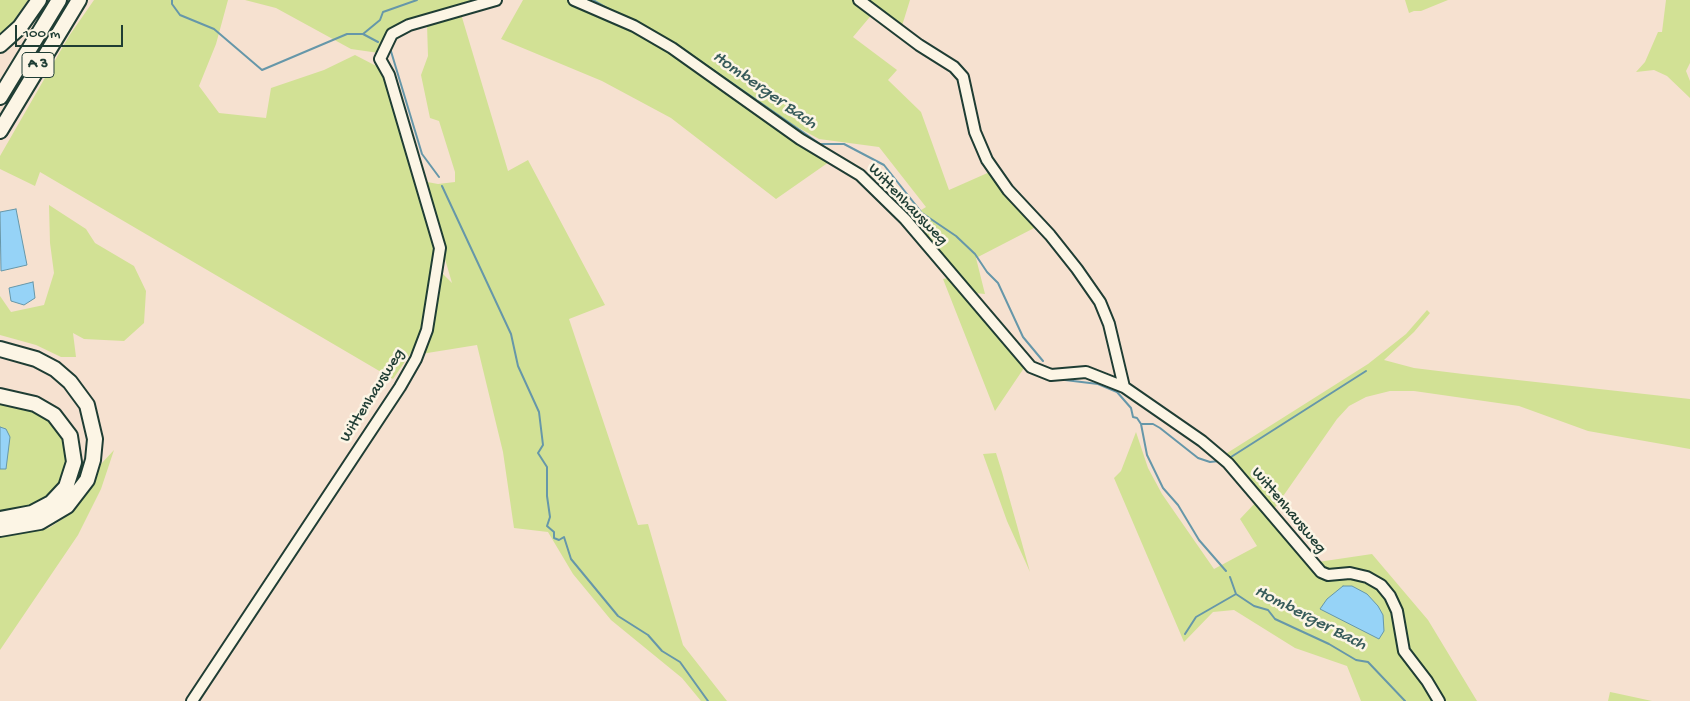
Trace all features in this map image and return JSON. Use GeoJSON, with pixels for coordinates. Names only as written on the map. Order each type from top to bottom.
{"type":"FeatureCollection","features":[{"type":"Feature","properties":{"kind":"highway"},"geometry":{"type":"LineString","coordinates":[[0,45],[20,27],[39,0]]}},
{"type":"Feature","properties":{"kind":"highway","name":"A 3"},"geometry":{"type":"LineString","coordinates":[[0,97],[59,0]]}},
{"type":"Feature","properties":{"kind":"highway","name":"A 3"},"geometry":{"type":"LineString","coordinates":[[0,131],[79,0]]}},
{"type":"Feature","properties":{"kind":"highway"},"geometry":{"type":"LineString","coordinates":[[0,349],[36,359],[55,370],[70,382],[87,404],[95,439],[93,460],[87,480],[67,506],[40,522],[0,529]]}},
{"type":"Feature","properties":{"kind":"highway"},"geometry":{"type":"LineString","coordinates":[[0,396],[35,404],[54,415],[70,436],[74,462],[66,487],[51,503],[32,513],[0,519]]}},
{"type":"Feature","properties":{"kind":"street","name":"Wittenhausweg"},"geometry":{"type":"LineString","coordinates":[[192,701],[400,387],[416,359],[427,330],[440,248],[414,164],[395,93],[386,68],[380,59],[392,34],[409,26],[496,0]]}},
{"type":"Feature","properties":{"kind":"street","name":"Wittenhausweg"},"geometry":{"type":"LineString","coordinates":[[574,0],[634,26],[672,48],[800,139],[860,175],[905,219],[1031,366],[1051,374],[1086,372],[1124,387],[1202,441],[1228,463],[1321,572],[1328,575],[1350,572],[1367,577],[1381,585],[1390,596],[1397,610],[1404,651],[1427,681],[1439,701]]}},
{"type":"Feature","properties":{"kind":"street"},"geometry":{"type":"LineString","coordinates":[[859,0],[919,45],[954,67],[963,77],[975,132],[986,160],[1008,190],[1050,235],[1077,268],[1100,302],[1108,324],[1124,387]]}},
{"type":"Feature","properties":{"kind":"green space"},"geometry":{"type":"Polygon","coordinates":[[[0,0],[28,0],[7,30],[0,36],[0,0]]]}},
{"type":"Feature","properties":{"kind":"green space"},"geometry":{"type":"Polygon","coordinates":[[[94,0],[228,0],[216,44],[199,86],[219,113],[266,118],[271,88],[324,70],[355,55],[384,70],[442,261],[419,341],[393,379],[40,172],[35,186],[0,169],[0,156],[69,36],[94,0]]]}},
{"type":"Feature","properties":{"kind":"green space"},"geometry":{"type":"Polygon","coordinates":[[[245,0],[479,0],[406,21],[379,53],[351,49],[276,8],[245,0]]]}},
{"type":"Feature","properties":{"kind":"green space"},"geometry":{"type":"Polygon","coordinates":[[[523,0],[567,0],[589,8],[673,51],[829,162],[776,199],[671,118],[602,81],[501,39],[523,0]]]}},
{"type":"Feature","properties":{"kind":"green space"},"geometry":{"type":"Polygon","coordinates":[[[586,0],[857,0],[874,12],[853,37],[897,70],[888,80],[921,112],[949,190],[992,171],[1038,226],[976,258],[985,294],[975,293],[954,272],[910,217],[926,207],[879,147],[819,139],[752,102],[586,0]]]}},
{"type":"Feature","properties":{"kind":"green space"},"geometry":{"type":"Polygon","coordinates":[[[861,0],[910,0],[901,29],[861,0]]]}},
{"type":"Feature","properties":{"kind":"green space"},"geometry":{"type":"Polygon","coordinates":[[[1405,0],[1448,0],[1421,11],[1409,13],[1405,0]]]}},
{"type":"Feature","properties":{"kind":"green space"},"geometry":{"type":"Polygon","coordinates":[[[1666,0],[1690,0],[1690,63],[1686,71],[1690,81],[1690,98],[1667,76],[1654,70],[1636,72],[1645,62],[1658,32],[1662,32],[1666,0]]]}},
{"type":"Feature","properties":{"kind":"green space"},"geometry":{"type":"Polygon","coordinates":[[[461,14],[508,171],[528,160],[605,305],[569,319],[638,525],[648,524],[683,645],[727,701],[701,701],[682,678],[611,620],[573,574],[548,532],[514,528],[503,452],[477,345],[421,354],[443,274],[452,283],[422,181],[438,184],[455,182],[455,172],[439,121],[430,118],[421,75],[428,56],[427,24],[461,14]]]}},
{"type":"Feature","properties":{"kind":"green space"},"geometry":{"type":"Polygon","coordinates":[[[49,205],[86,229],[95,243],[134,266],[146,291],[144,323],[124,341],[84,339],[73,333],[76,357],[61,357],[36,345],[0,335],[0,296],[11,312],[44,305],[54,273],[50,243],[49,205]]]}},
{"type":"Feature","properties":{"kind":"green space"},"geometry":{"type":"Polygon","coordinates":[[[948,278],[988,322],[1024,368],[995,411],[943,279],[948,278]]]}},
{"type":"Feature","properties":{"kind":"green space"},"geometry":{"type":"Polygon","coordinates":[[[1427,310],[1430,313],[1414,332],[1384,360],[1414,368],[1690,399],[1690,449],[1588,431],[1519,406],[1414,391],[1390,391],[1366,397],[1349,406],[1337,419],[1272,512],[1224,455],[1368,364],[1406,334],[1427,310]]]}},
{"type":"Feature","properties":{"kind":"green space"},"geometry":{"type":"Polygon","coordinates":[[[0,404],[12,405],[43,416],[61,430],[69,450],[69,465],[55,494],[37,506],[0,513],[0,404]]]}},
{"type":"Feature","properties":{"kind":"green space"},"geometry":{"type":"Polygon","coordinates":[[[1136,432],[1148,468],[1162,494],[1214,569],[1257,546],[1240,519],[1256,502],[1318,562],[1372,554],[1428,620],[1477,701],[1361,701],[1347,666],[1295,648],[1234,610],[1213,612],[1184,642],[1114,478],[1121,471],[1136,432]]]}},
{"type":"Feature","properties":{"kind":"green space"},"geometry":{"type":"Polygon","coordinates":[[[114,450],[101,489],[78,535],[0,650],[0,536],[49,528],[73,512],[93,484],[101,464],[114,450]]]}},
{"type":"Feature","properties":{"kind":"green space"},"geometry":{"type":"Polygon","coordinates":[[[996,453],[1030,572],[1007,521],[983,454],[996,453]]]}},
{"type":"Feature","properties":{"kind":"green space"},"geometry":{"type":"Polygon","coordinates":[[[1610,692],[1615,693],[1652,701],[1608,701],[1610,692]]]}},
{"type":"Feature","properties":{"kind":"water"},"geometry":{"type":"Polygon","coordinates":[[[16,209],[27,265],[1,271],[0,212],[16,209]]]}},
{"type":"Feature","properties":{"kind":"water"},"geometry":{"type":"Polygon","coordinates":[[[33,282],[35,298],[24,305],[11,301],[9,288],[33,282]]]}},
{"type":"Feature","properties":{"kind":"water"},"geometry":{"type":"Polygon","coordinates":[[[0,427],[6,429],[10,437],[6,469],[0,469],[0,427]]]}},
{"type":"Feature","properties":{"kind":"water"},"geometry":{"type":"Polygon","coordinates":[[[1343,586],[1352,586],[1367,594],[1378,606],[1383,615],[1384,631],[1379,639],[1320,609],[1327,599],[1343,586]]]}},
{"type":"Feature","properties":{"kind":"waterway","name":"Homberger Bach"},"geometry":{"type":"LineString","coordinates":[[172,0],[172,4],[180,15],[214,29],[262,70],[347,34],[363,34],[380,20],[383,12],[417,0]]}},
{"type":"Feature","properties":{"kind":"waterway","name":"Homberger Bach"},"geometry":{"type":"LineString","coordinates":[[593,0],[616,13]]}},
{"type":"Feature","properties":{"kind":"waterway","name":"Homberger Bach"},"geometry":{"type":"LineString","coordinates":[[639,23],[672,42]]}},
{"type":"Feature","properties":{"kind":"waterway"},"geometry":{"type":"LineString","coordinates":[[363,34],[378,42]]}},
{"type":"Feature","properties":{"kind":"waterway","name":"Homberger Bach"},"geometry":{"type":"LineString","coordinates":[[680,47],[820,144],[844,144],[884,165],[922,213],[956,236],[975,254],[987,272],[998,283],[1023,337],[1043,361]]}},
{"type":"Feature","properties":{"kind":"waterway"},"geometry":{"type":"LineString","coordinates":[[390,48],[422,154],[439,177]]}},
{"type":"Feature","properties":{"kind":"waterway"},"geometry":{"type":"LineString","coordinates":[[442,186],[511,334],[518,366],[539,412],[543,445],[538,453],[547,467],[547,496],[550,517],[547,526],[554,532],[554,538],[559,540],[564,537],[571,559],[618,616],[648,635],[662,651],[680,662],[708,701]]}},
{"type":"Feature","properties":{"kind":"waterway"},"geometry":{"type":"LineString","coordinates":[[1231,457],[1366,371]]}},
{"type":"Feature","properties":{"kind":"waterway","name":"Homberger Bach"},"geometry":{"type":"LineString","coordinates":[[1065,380],[1098,384],[1117,392],[1131,408],[1133,417],[1137,418],[1141,424],[1147,455],[1163,488],[1178,505],[1199,540],[1226,571]]}},
{"type":"Feature","properties":{"kind":"waterway"},"geometry":{"type":"LineString","coordinates":[[1141,424],[1153,424],[1160,428],[1198,458],[1210,462],[1219,461]]}},
{"type":"Feature","properties":{"kind":"waterway","name":"Homberger Bach"},"geometry":{"type":"LineString","coordinates":[[1230,577],[1236,594],[1254,606],[1268,610],[1275,619],[1329,644],[1356,660],[1368,662],[1405,701]]}},
{"type":"Feature","properties":{"kind":"waterway"},"geometry":{"type":"LineString","coordinates":[[1185,634],[1196,617],[1236,594]]}}]}
